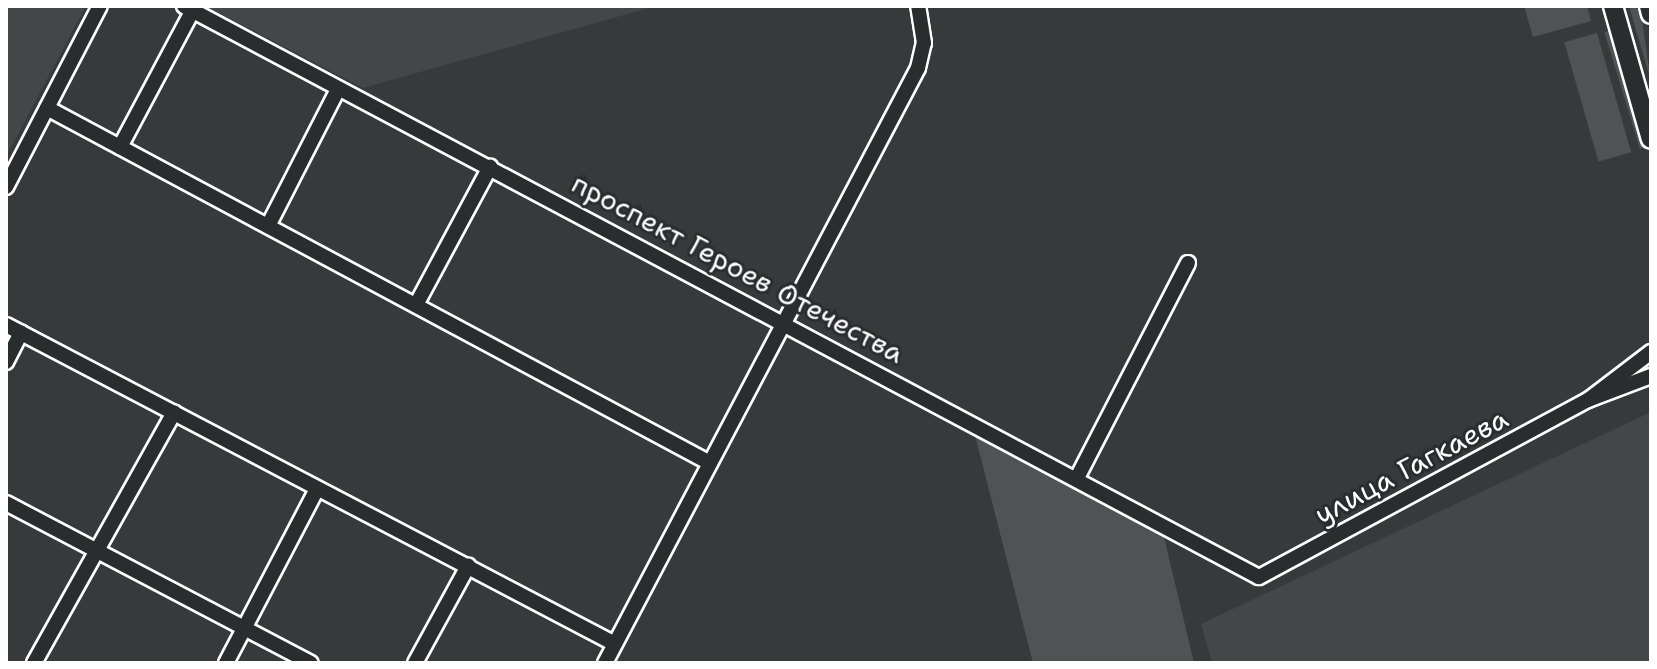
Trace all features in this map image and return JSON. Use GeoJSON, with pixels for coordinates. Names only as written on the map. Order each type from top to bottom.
{"type":"FeatureCollection","features":[{"type":"Feature","properties":{"kind":"main road"},"geometry":{"type":"LineString","coordinates":[[1613,6],[1651,139]]}},
{"type":"Feature","properties":{"kind":"main road"},"geometry":{"type":"LineString","coordinates":[[1649,6],[1651,14]]}},
{"type":"Feature","properties":{"kind":"street"},"geometry":{"type":"LineString","coordinates":[[6,187],[100,6]]}},
{"type":"Feature","properties":{"kind":"street"},"geometry":{"type":"LineString","coordinates":[[605,663],[918,68],[924,43],[918,6]]}},
{"type":"Feature","properties":{"kind":"street"},"geometry":{"type":"LineString","coordinates":[[120,147],[190,7]]}},
{"type":"Feature","properties":{"kind":"street","name":"проспект Героев Отечества"},"geometry":{"type":"LineString","coordinates":[[190,7],[338,89],[784,320],[1259,577]]}},
{"type":"Feature","properties":{"kind":"street"},"geometry":{"type":"LineString","coordinates":[[268,226],[338,89]]}},
{"type":"Feature","properties":{"kind":"street"},"geometry":{"type":"LineString","coordinates":[[47,108],[710,463]]}},
{"type":"Feature","properties":{"kind":"street"},"geometry":{"type":"LineString","coordinates":[[416,305],[490,167]]}},
{"type":"Feature","properties":{"kind":"street"},"geometry":{"type":"LineString","coordinates":[[1077,478],[1188,263]]}},
{"type":"Feature","properties":{"kind":"street"},"geometry":{"type":"LineString","coordinates":[[6,325],[615,644]]}},
{"type":"Feature","properties":{"kind":"street"},"geometry":{"type":"LineString","coordinates":[[6,362],[21,333]]}},
{"type":"Feature","properties":{"kind":"street","name":"улица Гагкаева"},"geometry":{"type":"LineString","coordinates":[[1588,400],[1651,352]]}},
{"type":"Feature","properties":{"kind":"street","name":"улица Гагкаева"},"geometry":{"type":"LineString","coordinates":[[1259,577],[1588,400],[1651,376]]}},
{"type":"Feature","properties":{"kind":"street"},"geometry":{"type":"LineString","coordinates":[[34,663],[94,550],[174,412]]}},
{"type":"Feature","properties":{"kind":"street"},"geometry":{"type":"LineString","coordinates":[[226,663],[317,489]]}},
{"type":"Feature","properties":{"kind":"street"},"geometry":{"type":"LineString","coordinates":[[6,503],[311,663]]}},
{"type":"Feature","properties":{"kind":"street"},"geometry":{"type":"LineString","coordinates":[[415,663],[468,566]]}},
{"type":"Feature","properties":{"kind":"shaded area"},"geometry":{"type":"Polygon","coordinates":[[[6,6],[86,6],[6,157],[6,6]]]}},
{"type":"Feature","properties":{"kind":"shaded area"},"geometry":{"type":"Polygon","coordinates":[[[206,6],[656,6],[363,88],[206,6]]]}},
{"type":"Feature","properties":{"kind":"shaded area"},"geometry":{"type":"Polygon","coordinates":[[[1524,6],[1587,6],[1591,21],[1533,37],[1524,6]]]}},
{"type":"Feature","properties":{"kind":"shaded area"},"geometry":{"type":"Polygon","coordinates":[[[1629,6],[1640,6],[1651,82],[1629,6]]]}},
{"type":"Feature","properties":{"kind":"shaded area"},"geometry":{"type":"Polygon","coordinates":[[[1611,30],[1647,147],[1640,149],[1604,32],[1611,30]]]}},
{"type":"Feature","properties":{"kind":"shaded area"},"geometry":{"type":"Polygon","coordinates":[[[1597,33],[1631,152],[1598,162],[1564,42],[1597,33]]]}},
{"type":"Feature","properties":{"kind":"shaded area"},"geometry":{"type":"Polygon","coordinates":[[[1651,412],[1651,663],[1212,663],[1201,624],[1651,412]]]}},
{"type":"Feature","properties":{"kind":"shaded area"},"geometry":{"type":"Polygon","coordinates":[[[975,435],[1164,537],[1194,663],[1033,663],[975,435]]]}}]}
